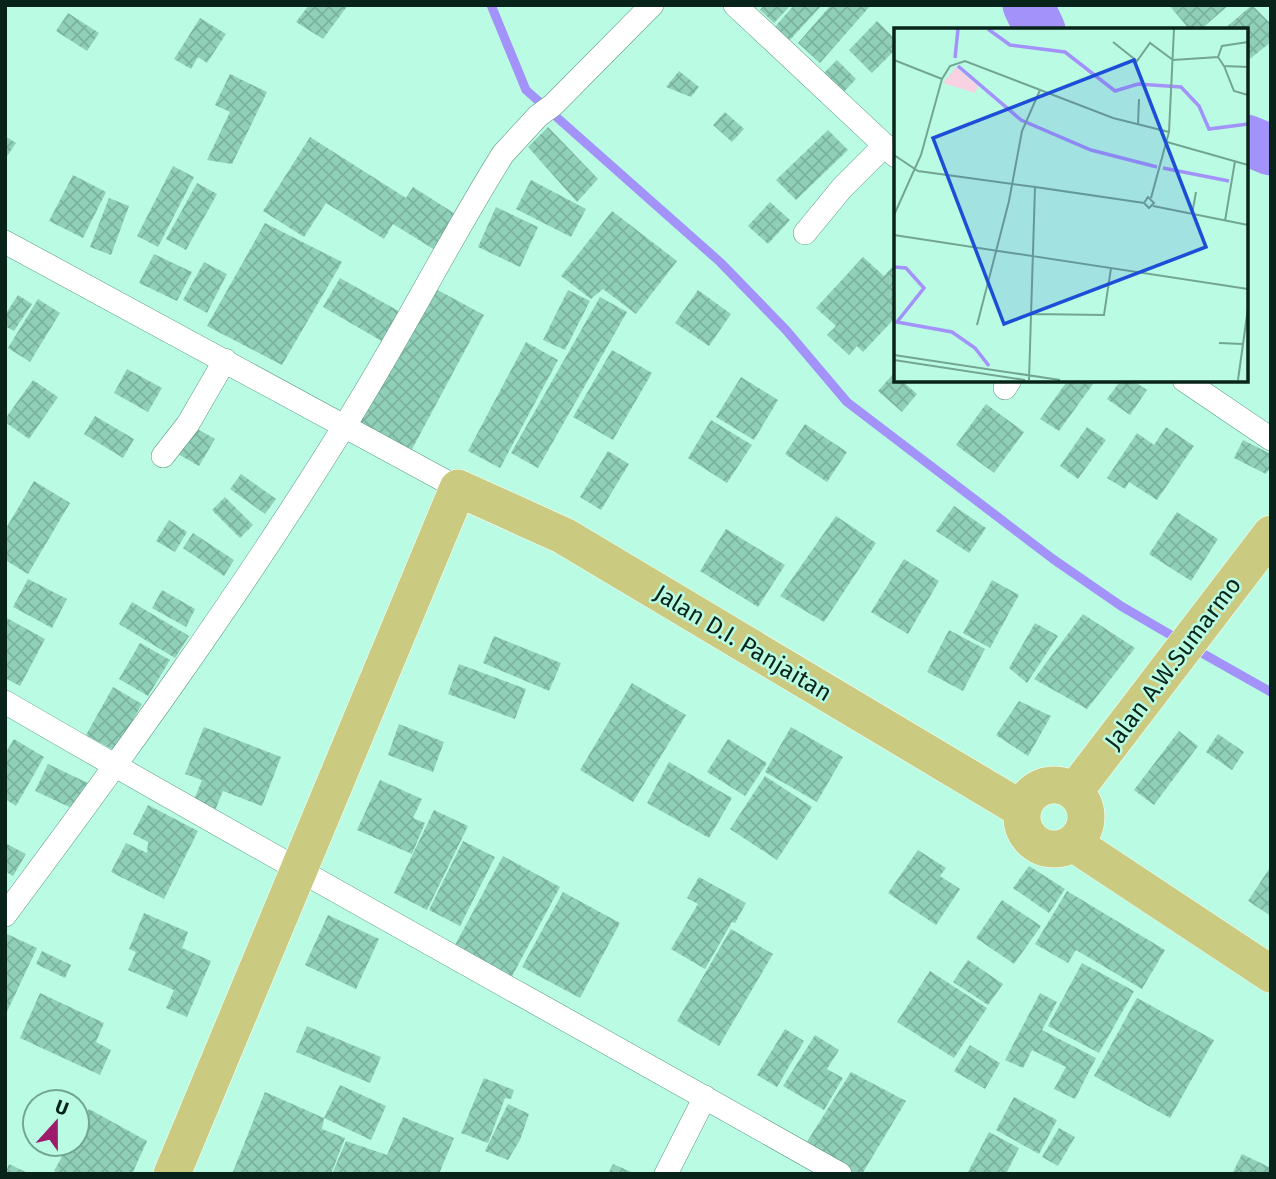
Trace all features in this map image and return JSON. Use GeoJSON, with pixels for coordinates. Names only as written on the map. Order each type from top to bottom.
{"type":"FeatureCollection","features":[{"type":"Feature","properties":{"kind":"main road","name":"Jalan D.I. Panjaitan"},"geometry":{"type":"LineString","coordinates":[[458,488],[564,536],[1023,810]]}},
{"type":"Feature","properties":{"kind":"main road"},"geometry":{"type":"LineString","coordinates":[[172,1174],[458,488]]}},
{"type":"Feature","properties":{"kind":"main road","name":"Jalan A.W.Sumarmo"},"geometry":{"type":"LineString","coordinates":[[1074,792],[1271,534]]}},
{"type":"Feature","properties":{"kind":"main road"},"geometry":{"type":"LineString","coordinates":[[1059,785],[1074,792],[1083,804],[1086,818],[1083,832],[1073,844],[1063,848],[1041,846],[1025,831],[1023,810],[1030,796],[1044,787],[1059,785]]}},
{"type":"Feature","properties":{"kind":"main road"},"geometry":{"type":"LineString","coordinates":[[1073,844],[1270,972]]}},
{"type":"Feature","properties":{"kind":"street"},"geometry":{"type":"LineString","coordinates":[[5,915],[116,767],[288,515],[345,426],[503,154],[652,5]]}},
{"type":"Feature","properties":{"kind":"street"},"geometry":{"type":"LineString","coordinates":[[735,5],[890,151],[842,188],[804,233]]}},
{"type":"Feature","properties":{"kind":"street"},"geometry":{"type":"LineString","coordinates":[[5,242],[458,488]]}},
{"type":"Feature","properties":{"kind":"street"},"geometry":{"type":"LineString","coordinates":[[163,456],[188,424],[225,360]]}},
{"type":"Feature","properties":{"kind":"street"},"geometry":{"type":"LineString","coordinates":[[1187,382],[1271,439]]}},
{"type":"Feature","properties":{"kind":"street"},"geometry":{"type":"LineString","coordinates":[[5,702],[298,871],[840,1174]]}},
{"type":"Feature","properties":{"kind":"street"},"geometry":{"type":"LineString","coordinates":[[666,1174],[705,1097]]}},
{"type":"Feature","properties":{"kind":"building"},"geometry":{"type":"Polygon","coordinates":[[[309,5],[348,5],[323,39],[296,22],[309,5]]]}},
{"type":"Feature","properties":{"kind":"building"},"geometry":{"type":"Polygon","coordinates":[[[764,5],[791,5],[774,23],[760,10],[764,5]]]}},
{"type":"Feature","properties":{"kind":"building"},"geometry":{"type":"Polygon","coordinates":[[[794,5],[822,5],[789,41],[774,28],[794,5]]]}},
{"type":"Feature","properties":{"kind":"building"},"geometry":{"type":"Polygon","coordinates":[[[831,5],[871,5],[820,63],[798,43],[831,5]]]}},
{"type":"Feature","properties":{"kind":"building"},"geometry":{"type":"Polygon","coordinates":[[[1169,5],[1229,5],[1202,28],[1188,28],[1169,5]]]}},
{"type":"Feature","properties":{"kind":"building"},"geometry":{"type":"Polygon","coordinates":[[[1252,5],[1271,24],[1271,42],[1248,60],[1248,28],[1225,28],[1252,5]]]}},
{"type":"Feature","properties":{"kind":"building"},"geometry":{"type":"Polygon","coordinates":[[[68,13],[99,33],[87,51],[56,31],[68,13]]]}},
{"type":"Feature","properties":{"kind":"building"},"geometry":{"type":"Polygon","coordinates":[[[200,18],[226,34],[207,63],[198,57],[191,69],[174,59],[200,18]]]}},
{"type":"Feature","properties":{"kind":"building"},"geometry":{"type":"Polygon","coordinates":[[[877,21],[894,38],[894,51],[872,73],[849,50],[877,21]]]}},
{"type":"Feature","properties":{"kind":"building"},"geometry":{"type":"Polygon","coordinates":[[[837,60],[856,79],[842,94],[822,75],[837,60]]]}},
{"type":"Feature","properties":{"kind":"building"},"geometry":{"type":"Polygon","coordinates":[[[679,71],[699,87],[691,97],[666,87],[679,71]]]}},
{"type":"Feature","properties":{"kind":"building"},"geometry":{"type":"Polygon","coordinates":[[[230,74],[267,92],[232,164],[207,160],[230,112],[215,105],[230,74]]]}},
{"type":"Feature","properties":{"kind":"building"},"geometry":{"type":"Polygon","coordinates":[[[725,112],[744,129],[732,142],[713,125],[725,112]]]}},
{"type":"Feature","properties":{"kind":"building"},"geometry":{"type":"Polygon","coordinates":[[[548,127],[598,179],[577,202],[528,147],[548,127]]]}},
{"type":"Feature","properties":{"kind":"building"},"geometry":{"type":"Polygon","coordinates":[[[828,130],[848,150],[796,200],[776,180],[828,130]]]}},
{"type":"Feature","properties":{"kind":"building"},"geometry":{"type":"Polygon","coordinates":[[[5,136],[16,143],[5,159],[5,136]]]}},
{"type":"Feature","properties":{"kind":"building"},"geometry":{"type":"Polygon","coordinates":[[[310,137],[406,198],[413,187],[457,215],[435,250],[393,224],[384,239],[326,203],[304,237],[263,211],[310,137]]]}},
{"type":"Feature","properties":{"kind":"building"},"geometry":{"type":"Polygon","coordinates":[[[173,166],[194,177],[158,247],[137,236],[173,166]]]}},
{"type":"Feature","properties":{"kind":"building"},"geometry":{"type":"Polygon","coordinates":[[[73,175],[106,192],[83,238],[49,221],[73,175]]]}},
{"type":"Feature","properties":{"kind":"building"},"geometry":{"type":"Polygon","coordinates":[[[531,180],[586,209],[571,237],[516,209],[531,180]]]}},
{"type":"Feature","properties":{"kind":"building"},"geometry":{"type":"Polygon","coordinates":[[[197,183],[217,194],[186,250],[166,239],[197,183]]]}},
{"type":"Feature","properties":{"kind":"building"},"geometry":{"type":"Polygon","coordinates":[[[109,198],[129,206],[111,255],[90,247],[109,198]]]}},
{"type":"Feature","properties":{"kind":"building"},"geometry":{"type":"Polygon","coordinates":[[[770,202],[790,220],[768,244],[748,226],[770,202]]]}},
{"type":"Feature","properties":{"kind":"building"},"geometry":{"type":"Polygon","coordinates":[[[496,207],[538,227],[520,267],[478,247],[496,207]]]}},
{"type":"Feature","properties":{"kind":"building"},"geometry":{"type":"Polygon","coordinates":[[[612,211],[677,261],[636,314],[603,289],[591,299],[561,276],[612,211]]]}},
{"type":"Feature","properties":{"kind":"building"},"geometry":{"type":"Polygon","coordinates":[[[265,223],[342,262],[282,365],[207,326],[265,223]]]}},
{"type":"Feature","properties":{"kind":"building"},"geometry":{"type":"Polygon","coordinates":[[[154,254],[192,272],[177,301],[139,283],[154,254]]]}},
{"type":"Feature","properties":{"kind":"building"},"geometry":{"type":"Polygon","coordinates":[[[863,257],[884,276],[894,265],[894,319],[863,352],[857,346],[849,355],[827,335],[836,326],[816,308],[863,257]]]}},
{"type":"Feature","properties":{"kind":"building"},"geometry":{"type":"Polygon","coordinates":[[[204,262],[227,274],[207,313],[183,300],[204,262]]]}},
{"type":"Feature","properties":{"kind":"building"},"geometry":{"type":"Polygon","coordinates":[[[340,278],[402,313],[385,343],[323,307],[340,278]]]}},
{"type":"Feature","properties":{"kind":"building"},"geometry":{"type":"Polygon","coordinates":[[[432,287],[484,315],[411,451],[359,423],[432,287]]]}},
{"type":"Feature","properties":{"kind":"building"},"geometry":{"type":"Polygon","coordinates":[[[568,290],[590,301],[565,350],[543,340],[568,290]]]}},
{"type":"Feature","properties":{"kind":"building"},"geometry":{"type":"Polygon","coordinates":[[[698,290],[731,314],[709,346],[675,323],[698,290]]]}},
{"type":"Feature","properties":{"kind":"building"},"geometry":{"type":"Polygon","coordinates":[[[18,295],[32,304],[14,331],[5,326],[5,315],[18,295]]]}},
{"type":"Feature","properties":{"kind":"building"},"geometry":{"type":"Polygon","coordinates":[[[600,297],[627,312],[538,468],[511,453],[600,297]]]}},
{"type":"Feature","properties":{"kind":"building"},"geometry":{"type":"Polygon","coordinates":[[[38,299],[60,313],[30,362],[8,348],[38,299]]]}},
{"type":"Feature","properties":{"kind":"building"},"geometry":{"type":"Polygon","coordinates":[[[526,342],[558,360],[500,468],[468,451],[526,342]]]}},
{"type":"Feature","properties":{"kind":"building"},"geometry":{"type":"Polygon","coordinates":[[[612,350],[652,373],[613,440],[573,417],[612,350]]]}},
{"type":"Feature","properties":{"kind":"building"},"geometry":{"type":"Polygon","coordinates":[[[127,369],[162,388],[148,412],[114,393],[127,369]]]}},
{"type":"Feature","properties":{"kind":"building"},"geometry":{"type":"Polygon","coordinates":[[[894,373],[894,382],[903,382],[917,394],[902,412],[878,391],[894,373]]]}},
{"type":"Feature","properties":{"kind":"building"},"geometry":{"type":"Polygon","coordinates":[[[741,377],[778,400],[754,440],[716,417],[741,377]]]}},
{"type":"Feature","properties":{"kind":"building"},"geometry":{"type":"Polygon","coordinates":[[[33,380],[58,397],[29,439],[5,422],[5,419],[33,380]]]}},
{"type":"Feature","properties":{"kind":"building"},"geometry":{"type":"Polygon","coordinates":[[[1067,382],[1095,382],[1059,431],[1040,419],[1067,382]]]}},
{"type":"Feature","properties":{"kind":"building"},"geometry":{"type":"Polygon","coordinates":[[[1120,382],[1135,382],[1147,390],[1130,415],[1107,399],[1120,382]]]}},
{"type":"Feature","properties":{"kind":"building"},"geometry":{"type":"Polygon","coordinates":[[[986,404],[1024,432],[994,473],[956,445],[986,404]]]}},
{"type":"Feature","properties":{"kind":"building"},"geometry":{"type":"Polygon","coordinates":[[[95,416],[134,439],[123,458],[84,434],[95,416]]]}},
{"type":"Feature","properties":{"kind":"building"},"geometry":{"type":"Polygon","coordinates":[[[711,420],[752,445],[727,483],[688,458],[711,420]]]}},
{"type":"Feature","properties":{"kind":"building"},"geometry":{"type":"Polygon","coordinates":[[[805,424],[847,452],[827,482],[785,454],[805,424]]]}},
{"type":"Feature","properties":{"kind":"building"},"geometry":{"type":"Polygon","coordinates":[[[194,427],[215,439],[199,466],[178,454],[194,427]]]}},
{"type":"Feature","properties":{"kind":"building"},"geometry":{"type":"Polygon","coordinates":[[[1087,427],[1106,440],[1078,479],[1060,466],[1087,427]]]}},
{"type":"Feature","properties":{"kind":"building"},"geometry":{"type":"Polygon","coordinates":[[[1166,427],[1194,446],[1157,500],[1129,482],[1125,489],[1107,478],[1137,433],[1154,445],[1166,427]]]}},
{"type":"Feature","properties":{"kind":"building"},"geometry":{"type":"Polygon","coordinates":[[[1243,440],[1271,454],[1271,466],[1266,474],[1234,458],[1243,440]]]}},
{"type":"Feature","properties":{"kind":"building"},"geometry":{"type":"Polygon","coordinates":[[[608,451],[629,464],[601,510],[580,497],[608,451]]]}},
{"type":"Feature","properties":{"kind":"building"},"geometry":{"type":"Polygon","coordinates":[[[241,474],[276,499],[265,514],[230,489],[241,474]]]}},
{"type":"Feature","properties":{"kind":"building"},"geometry":{"type":"Polygon","coordinates":[[[34,481],[70,503],[28,574],[5,560],[5,530],[34,481]]]}},
{"type":"Feature","properties":{"kind":"building"},"geometry":{"type":"Polygon","coordinates":[[[225,497],[253,525],[240,538],[212,510],[225,497]]]}},
{"type":"Feature","properties":{"kind":"building"},"geometry":{"type":"Polygon","coordinates":[[[954,506],[986,528],[969,553],[936,531],[954,506]]]}},
{"type":"Feature","properties":{"kind":"building"},"geometry":{"type":"Polygon","coordinates":[[[1177,512],[1218,539],[1191,581],[1149,554],[1177,512]]]}},
{"type":"Feature","properties":{"kind":"building"},"geometry":{"type":"Polygon","coordinates":[[[836,516],[876,543],[824,622],[780,596],[836,516]]]}},
{"type":"Feature","properties":{"kind":"building"},"geometry":{"type":"Polygon","coordinates":[[[169,520],[187,532],[175,552],[156,541],[169,520]]]}},
{"type":"Feature","properties":{"kind":"building"},"geometry":{"type":"Polygon","coordinates":[[[726,529],[785,565],[758,607],[700,571],[726,529]]]}},
{"type":"Feature","properties":{"kind":"building"},"geometry":{"type":"Polygon","coordinates":[[[193,533],[234,560],[224,576],[183,548],[193,533]]]}},
{"type":"Feature","properties":{"kind":"building"},"geometry":{"type":"Polygon","coordinates":[[[904,559],[939,581],[908,634],[871,612],[904,559]]]}},
{"type":"Feature","properties":{"kind":"building"},"geometry":{"type":"Polygon","coordinates":[[[28,579],[67,599],[52,628],[13,607],[28,579]]]}},
{"type":"Feature","properties":{"kind":"building"},"geometry":{"type":"Polygon","coordinates":[[[992,580],[1019,595],[990,648],[963,633],[992,580]]]}},
{"type":"Feature","properties":{"kind":"building"},"geometry":{"type":"Polygon","coordinates":[[[162,590],[195,609],[186,627],[152,608],[162,590]]]}},
{"type":"Feature","properties":{"kind":"building"},"geometry":{"type":"Polygon","coordinates":[[[132,602],[189,636],[175,658],[119,624],[132,602]]]}},
{"type":"Feature","properties":{"kind":"building"},"geometry":{"type":"Polygon","coordinates":[[[1083,614],[1135,648],[1087,709],[1034,679],[1083,614]]]}},
{"type":"Feature","properties":{"kind":"building"},"geometry":{"type":"Polygon","coordinates":[[[5,617],[45,639],[20,686],[5,678],[5,617]]]}},
{"type":"Feature","properties":{"kind":"building"},"geometry":{"type":"Polygon","coordinates":[[[1035,623],[1058,636],[1027,683],[1009,668],[1035,623]]]}},
{"type":"Feature","properties":{"kind":"building"},"geometry":{"type":"Polygon","coordinates":[[[949,630],[985,649],[963,691],[927,672],[949,630]]]}},
{"type":"Feature","properties":{"kind":"building"},"geometry":{"type":"Polygon","coordinates":[[[494,636],[561,663],[549,691],[483,663],[494,636]]]}},
{"type":"Feature","properties":{"kind":"building"},"geometry":{"type":"Polygon","coordinates":[[[140,643],[170,660],[148,696],[119,679],[140,643]]]}},
{"type":"Feature","properties":{"kind":"building"},"geometry":{"type":"Polygon","coordinates":[[[459,664],[526,689],[515,719],[448,694],[459,664]]]}},
{"type":"Feature","properties":{"kind":"building"},"geometry":{"type":"Polygon","coordinates":[[[632,683],[686,715],[633,802],[580,770],[632,683]]]}},
{"type":"Feature","properties":{"kind":"building"},"geometry":{"type":"Polygon","coordinates":[[[113,687],[142,704],[115,751],[86,735],[113,687]]]}},
{"type":"Feature","properties":{"kind":"building"},"geometry":{"type":"Polygon","coordinates":[[[1019,701],[1051,716],[1028,756],[996,735],[1019,701]]]}},
{"type":"Feature","properties":{"kind":"building"},"geometry":{"type":"Polygon","coordinates":[[[399,724],[444,742],[433,772],[388,755],[399,724]]]}},
{"type":"Feature","properties":{"kind":"building"},"geometry":{"type":"Polygon","coordinates":[[[204,727],[281,757],[262,806],[223,791],[214,813],[192,805],[202,780],[185,774],[204,727]]]}},
{"type":"Feature","properties":{"kind":"building"},"geometry":{"type":"Polygon","coordinates":[[[791,727],[843,757],[817,802],[765,772],[791,727]]]}},
{"type":"Feature","properties":{"kind":"building"},"geometry":{"type":"Polygon","coordinates":[[[1179,731],[1198,746],[1154,805],[1134,790],[1179,731]]]}},
{"type":"Feature","properties":{"kind":"building"},"geometry":{"type":"Polygon","coordinates":[[[1218,734],[1244,752],[1232,770],[1206,752],[1218,734]]]}},
{"type":"Feature","properties":{"kind":"building"},"geometry":{"type":"Polygon","coordinates":[[[14,739],[44,757],[16,806],[5,799],[5,754],[14,739]]]}},
{"type":"Feature","properties":{"kind":"building"},"geometry":{"type":"Polygon","coordinates":[[[728,739],[767,763],[745,796],[707,772],[728,739]]]}},
{"type":"Feature","properties":{"kind":"building"},"geometry":{"type":"Polygon","coordinates":[[[669,762],[732,798],[709,838],[647,803],[669,762]]]}},
{"type":"Feature","properties":{"kind":"building"},"geometry":{"type":"Polygon","coordinates":[[[48,764],[90,784],[78,811],[35,791],[48,764]]]}},
{"type":"Feature","properties":{"kind":"building"},"geometry":{"type":"Polygon","coordinates":[[[765,776],[812,807],[777,860],[730,829],[765,776]]]}},
{"type":"Feature","properties":{"kind":"building"},"geometry":{"type":"Polygon","coordinates":[[[380,780],[422,799],[413,818],[425,823],[412,854],[357,830],[380,780]]]}},
{"type":"Feature","properties":{"kind":"building"},"geometry":{"type":"Polygon","coordinates":[[[148,805],[198,831],[164,899],[111,872],[126,843],[147,853],[148,842],[133,834],[148,805]]]}},
{"type":"Feature","properties":{"kind":"building"},"geometry":{"type":"Polygon","coordinates":[[[434,810],[468,826],[427,910],[394,893],[434,810]]]}},
{"type":"Feature","properties":{"kind":"building"},"geometry":{"type":"Polygon","coordinates":[[[463,841],[495,857],[460,926],[429,910],[463,841]]]}},
{"type":"Feature","properties":{"kind":"building"},"geometry":{"type":"Polygon","coordinates":[[[5,843],[26,854],[13,876],[5,871],[5,843]]]}},
{"type":"Feature","properties":{"kind":"building"},"geometry":{"type":"Polygon","coordinates":[[[918,850],[946,868],[940,876],[960,889],[936,925],[888,893],[918,850]]]}},
{"type":"Feature","properties":{"kind":"building"},"geometry":{"type":"Polygon","coordinates":[[[503,856],[560,887],[511,978],[454,947],[503,856]]]}},
{"type":"Feature","properties":{"kind":"building"},"geometry":{"type":"Polygon","coordinates":[[[1029,866],[1065,889],[1049,913],[1013,888],[1029,866]]]}},
{"type":"Feature","properties":{"kind":"building"},"geometry":{"type":"Polygon","coordinates":[[[1271,866],[1271,916],[1248,901],[1271,866]]]}},
{"type":"Feature","properties":{"kind":"building"},"geometry":{"type":"Polygon","coordinates":[[[699,877],[746,903],[705,969],[671,949],[698,904],[687,898],[699,877]]]}},
{"type":"Feature","properties":{"kind":"building"},"geometry":{"type":"Polygon","coordinates":[[[1067,891],[1165,950],[1142,989],[1076,950],[1068,963],[1035,944],[1067,891]]]}},
{"type":"Feature","properties":{"kind":"building"},"geometry":{"type":"Polygon","coordinates":[[[563,892],[620,923],[580,998],[522,967],[563,892]]]}},
{"type":"Feature","properties":{"kind":"building"},"geometry":{"type":"Polygon","coordinates":[[[1002,900],[1041,926],[1014,964],[976,938],[1002,900]]]}},
{"type":"Feature","properties":{"kind":"building"},"geometry":{"type":"Polygon","coordinates":[[[144,913],[188,932],[182,948],[211,961],[187,1017],[166,1008],[174,990],[128,970],[136,952],[129,949],[144,913]]]}},
{"type":"Feature","properties":{"kind":"building"},"geometry":{"type":"Polygon","coordinates":[[[328,915],[379,939],[356,989],[305,965],[328,915]]]}},
{"type":"Feature","properties":{"kind":"building"},"geometry":{"type":"Polygon","coordinates":[[[731,929],[773,954],[719,1046],[677,1021],[731,929]]]}},
{"type":"Feature","properties":{"kind":"building"},"geometry":{"type":"Polygon","coordinates":[[[5,933],[37,948],[5,1016],[5,933]]]}},
{"type":"Feature","properties":{"kind":"building"},"geometry":{"type":"Polygon","coordinates":[[[42,951],[71,965],[65,978],[36,964],[42,951]]]}},
{"type":"Feature","properties":{"kind":"building"},"geometry":{"type":"Polygon","coordinates":[[[968,960],[1003,984],[988,1005],[953,982],[968,960]]]}},
{"type":"Feature","properties":{"kind":"building"},"geometry":{"type":"Polygon","coordinates":[[[1082,963],[1134,991],[1099,1053],[1048,1026],[1082,963]]]}},
{"type":"Feature","properties":{"kind":"building"},"geometry":{"type":"Polygon","coordinates":[[[930,971],[987,1008],[954,1058],[897,1022],[930,971]]]}},
{"type":"Feature","properties":{"kind":"building"},"geometry":{"type":"Polygon","coordinates":[[[40,993],[104,1023],[96,1042],[111,1050],[100,1075],[20,1038],[40,993]]]}},
{"type":"Feature","properties":{"kind":"building"},"geometry":{"type":"Polygon","coordinates":[[[1040,993],[1057,1002],[1042,1030],[1096,1058],[1075,1099],[1054,1089],[1066,1067],[1032,1050],[1023,1068],[1005,1060],[1040,993]]]}},
{"type":"Feature","properties":{"kind":"building"},"geometry":{"type":"Polygon","coordinates":[[[1137,998],[1214,1040],[1170,1118],[1094,1076],[1137,998]]]}},
{"type":"Feature","properties":{"kind":"building"},"geometry":{"type":"Polygon","coordinates":[[[307,1026],[381,1057],[370,1083],[296,1052],[307,1026]]]}},
{"type":"Feature","properties":{"kind":"building"},"geometry":{"type":"Polygon","coordinates":[[[785,1029],[804,1041],[777,1087],[757,1075],[785,1029]]]}},
{"type":"Feature","properties":{"kind":"building"},"geometry":{"type":"Polygon","coordinates":[[[815,1035],[839,1050],[827,1069],[843,1078],[824,1110],[783,1086],[815,1035]]]}},
{"type":"Feature","properties":{"kind":"building"},"geometry":{"type":"Polygon","coordinates":[[[970,1045],[1000,1063],[985,1089],[954,1071],[970,1045]]]}},
{"type":"Feature","properties":{"kind":"building"},"geometry":{"type":"Polygon","coordinates":[[[851,1072],[906,1101],[862,1174],[851,1174],[803,1148],[851,1072]]]}},
{"type":"Feature","properties":{"kind":"building"},"geometry":{"type":"Polygon","coordinates":[[[484,1078],[514,1090],[511,1099],[505,1098],[488,1143],[461,1133],[484,1078]]]}},
{"type":"Feature","properties":{"kind":"building"},"geometry":{"type":"Polygon","coordinates":[[[340,1085],[386,1106],[371,1140],[324,1118],[340,1085]]]}},
{"type":"Feature","properties":{"kind":"building"},"geometry":{"type":"Polygon","coordinates":[[[265,1092],[324,1118],[322,1129],[345,1138],[331,1174],[232,1174],[265,1092]]]}},
{"type":"Feature","properties":{"kind":"building"},"geometry":{"type":"Polygon","coordinates":[[[1014,1097],[1057,1120],[1039,1154],[996,1130],[1014,1097]]]}},
{"type":"Feature","properties":{"kind":"building"},"geometry":{"type":"Polygon","coordinates":[[[508,1104],[529,1114],[520,1140],[508,1160],[485,1151],[508,1104]]]}},
{"type":"Feature","properties":{"kind":"building"},"geometry":{"type":"Polygon","coordinates":[[[91,1110],[147,1141],[132,1174],[59,1174],[54,1171],[61,1158],[91,1158],[91,1110]]]}},
{"type":"Feature","properties":{"kind":"building"},"geometry":{"type":"Polygon","coordinates":[[[403,1117],[454,1138],[439,1174],[332,1174],[346,1141],[387,1155],[403,1117]]]}},
{"type":"Feature","properties":{"kind":"building"},"geometry":{"type":"Polygon","coordinates":[[[1059,1128],[1075,1137],[1058,1166],[1042,1157],[1059,1128]]]}},
{"type":"Feature","properties":{"kind":"building"},"geometry":{"type":"Polygon","coordinates":[[[989,1132],[1019,1148],[1006,1174],[967,1174],[989,1132]]]}},
{"type":"Feature","properties":{"kind":"building"},"geometry":{"type":"Polygon","coordinates":[[[1242,1154],[1271,1168],[1271,1174],[1232,1174],[1242,1154]]]}},
{"type":"Feature","properties":{"kind":"building"},"geometry":{"type":"Polygon","coordinates":[[[9,1164],[30,1174],[5,1174],[9,1164]]]}},
{"type":"Feature","properties":{"kind":"building"},"geometry":{"type":"Polygon","coordinates":[[[613,1164],[636,1174],[608,1174],[613,1164]]]}},
{"type":"Feature","properties":{"kind":"waterway"},"geometry":{"type":"LineString","coordinates":[[491,5],[526,90],[720,262],[786,330],[847,402],[1053,559],[1121,606],[1181,641]]}},
{"type":"Feature","properties":{"kind":"waterway"},"geometry":{"type":"LineString","coordinates":[[1028,5],[1039,28]]}},
{"type":"Feature","properties":{"kind":"waterway"},"geometry":{"type":"LineString","coordinates":[[1248,141],[1271,150]]}},
{"type":"Feature","properties":{"kind":"waterway"},"geometry":{"type":"LineString","coordinates":[[1193,648],[1271,692]]}}]}
